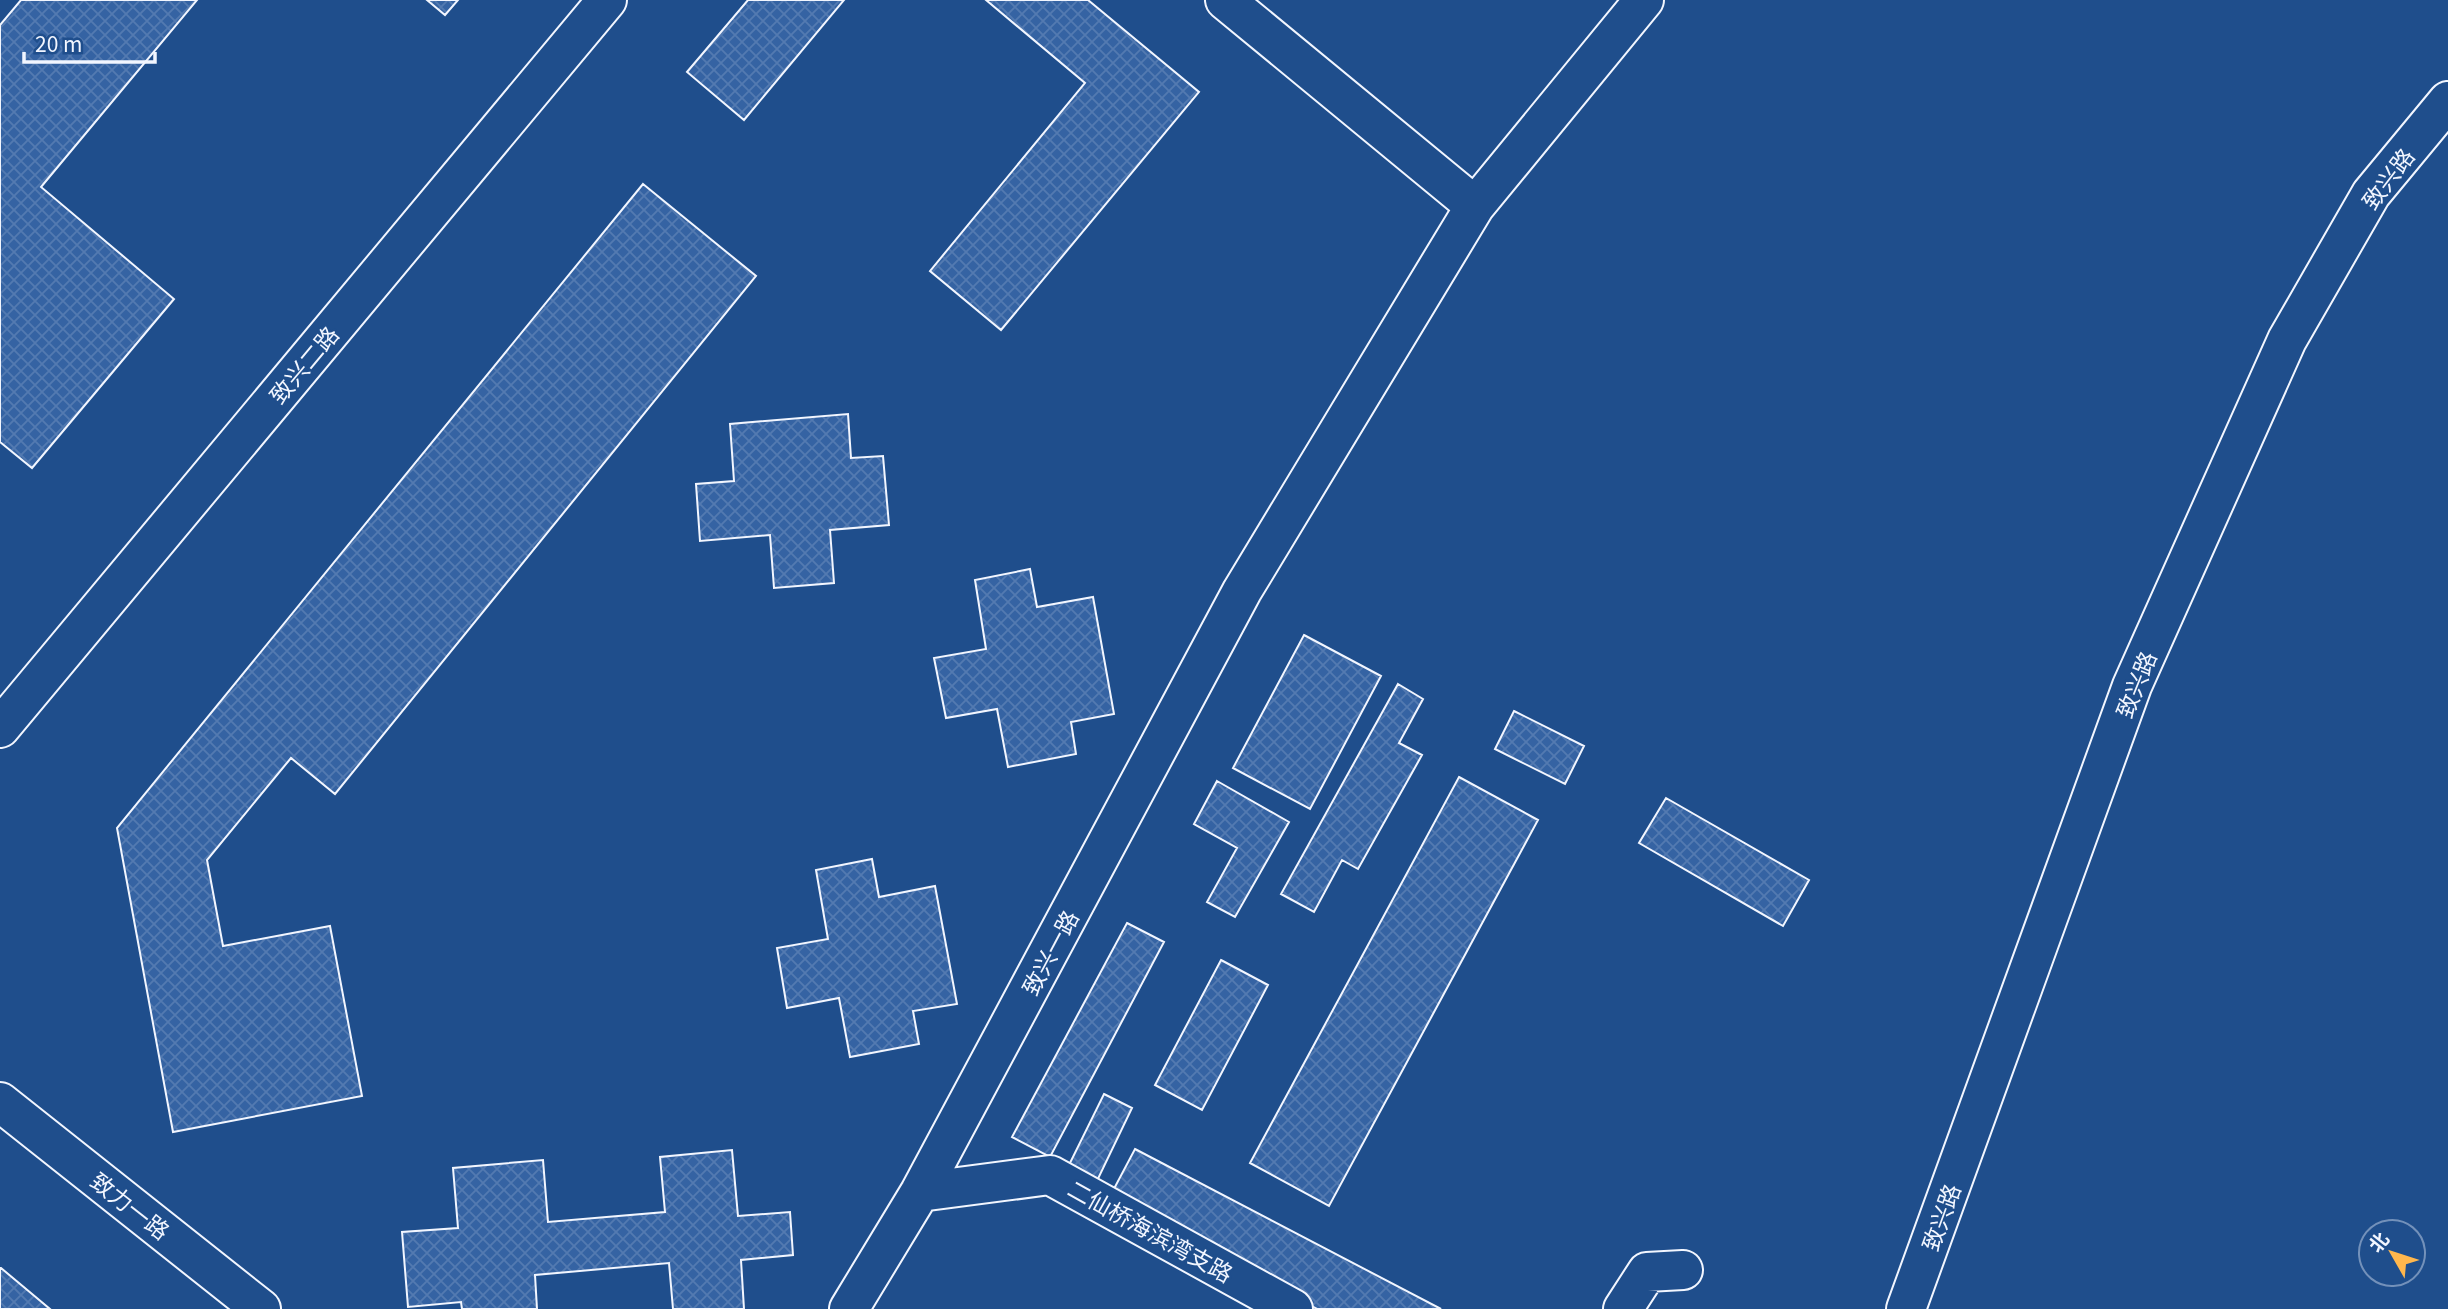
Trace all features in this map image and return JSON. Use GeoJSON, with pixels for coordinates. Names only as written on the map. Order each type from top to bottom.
{"type":"FeatureCollection","features":[{"type":"Feature","properties":{"kind":"street","name":"致兴二路"},"geometry":{"type":"LineString","coordinates":[[0,728],[607,0]]}},
{"type":"Feature","properties":{"kind":"street"},"geometry":{"type":"LineString","coordinates":[[1225,0],[1475,206]]}},
{"type":"Feature","properties":{"kind":"street","name":"致兴一路"},"geometry":{"type":"LineString","coordinates":[[849,1309],[920,1192],[1242,591],[1475,206],[1644,0]]}},
{"type":"Feature","properties":{"kind":"street","name":"致兴路"},"geometry":{"type":"LineString","coordinates":[[1906,1309],[2132,686],[2287,340],[2371,194],[2448,101]]}},
{"type":"Feature","properties":{"kind":"street","name":"致力一路"},"geometry":{"type":"LineString","coordinates":[[0,1102],[261,1309]]}},
{"type":"Feature","properties":{"kind":"street","name":"二仙桥海滨湾支路"},"geometry":{"type":"LineString","coordinates":[[920,1192],[1050,1175],[1293,1309]]}},
{"type":"Feature","properties":{"kind":"street"},"geometry":{"type":"LineString","coordinates":[[1623,1309],[1647,1272],[1683,1270]]}},
{"type":"Feature","properties":{"kind":"building"},"geometry":{"type":"Polygon","coordinates":[[[21,0],[197,0],[41,187],[174,299],[32,468],[0,442],[0,25],[21,0]]]}},
{"type":"Feature","properties":{"kind":"building"},"geometry":{"type":"Polygon","coordinates":[[[427,0],[458,0],[445,15],[427,0]]]}},
{"type":"Feature","properties":{"kind":"building"},"geometry":{"type":"Polygon","coordinates":[[[748,0],[844,0],[744,120],[687,72],[748,0]]]}},
{"type":"Feature","properties":{"kind":"building"},"geometry":{"type":"Polygon","coordinates":[[[986,0],[1088,0],[1199,92],[1001,330],[930,271],[1085,83],[986,0]]]}},
{"type":"Feature","properties":{"kind":"building"},"geometry":{"type":"Polygon","coordinates":[[[643,184],[756,276],[335,794],[291,758],[207,860],[223,946],[330,926],[362,1096],[173,1132],[117,828],[643,184]]]}},
{"type":"Feature","properties":{"kind":"building"},"geometry":{"type":"Polygon","coordinates":[[[848,414],[851,458],[883,456],[889,525],[830,530],[834,583],[774,588],[770,535],[700,541],[696,484],[734,481],[730,424],[848,414]]]}},
{"type":"Feature","properties":{"kind":"building"},"geometry":{"type":"Polygon","coordinates":[[[1030,569],[1037,607],[1093,597],[1114,714],[1071,722],[1076,754],[1008,767],[997,709],[946,718],[934,658],[986,649],[975,580],[1030,569]]]}},
{"type":"Feature","properties":{"kind":"building"},"geometry":{"type":"Polygon","coordinates":[[[1304,635],[1381,676],[1310,809],[1233,768],[1304,635]]]}},
{"type":"Feature","properties":{"kind":"building"},"geometry":{"type":"Polygon","coordinates":[[[1398,684],[1423,699],[1399,743],[1422,755],[1358,869],[1342,860],[1314,912],[1281,894],[1398,684]]]}},
{"type":"Feature","properties":{"kind":"building"},"geometry":{"type":"Polygon","coordinates":[[[1514,711],[1584,746],[1565,784],[1495,749],[1514,711]]]}},
{"type":"Feature","properties":{"kind":"building"},"geometry":{"type":"Polygon","coordinates":[[[1459,777],[1538,820],[1329,1206],[1250,1163],[1459,777]]]}},
{"type":"Feature","properties":{"kind":"building"},"geometry":{"type":"Polygon","coordinates":[[[1217,781],[1289,822],[1235,917],[1207,902],[1237,848],[1194,824],[1217,781]]]}},
{"type":"Feature","properties":{"kind":"building"},"geometry":{"type":"Polygon","coordinates":[[[1666,798],[1809,880],[1783,926],[1639,843],[1666,798]]]}},
{"type":"Feature","properties":{"kind":"building"},"geometry":{"type":"Polygon","coordinates":[[[872,859],[879,897],[935,886],[957,1004],[913,1011],[919,1044],[850,1057],[839,998],[787,1008],[777,948],[828,939],[816,870],[872,859]]]}},
{"type":"Feature","properties":{"kind":"building"},"geometry":{"type":"Polygon","coordinates":[[[1127,923],[1164,942],[1050,1157],[1012,1137],[1127,923]]]}},
{"type":"Feature","properties":{"kind":"building"},"geometry":{"type":"Polygon","coordinates":[[[1221,960],[1268,985],[1202,1110],[1155,1085],[1221,960]]]}},
{"type":"Feature","properties":{"kind":"building"},"geometry":{"type":"Polygon","coordinates":[[[1104,1094],[1132,1108],[1095,1185],[1066,1171],[1104,1094]]]}},
{"type":"Feature","properties":{"kind":"building"},"geometry":{"type":"Polygon","coordinates":[[[1135,1149],[1441,1309],[1317,1309],[1108,1200],[1135,1149]]]}},
{"type":"Feature","properties":{"kind":"building"},"geometry":{"type":"Polygon","coordinates":[[[732,1150],[738,1216],[790,1212],[793,1255],[741,1260],[744,1309],[673,1309],[669,1263],[535,1275],[537,1309],[462,1309],[461,1302],[408,1307],[402,1232],[458,1228],[453,1168],[543,1160],[548,1222],[665,1212],[660,1157],[732,1150]]]}},
{"type":"Feature","properties":{"kind":"building"},"geometry":{"type":"Polygon","coordinates":[[[1,1268],[50,1309],[0,1309],[1,1268]]]}}]}
